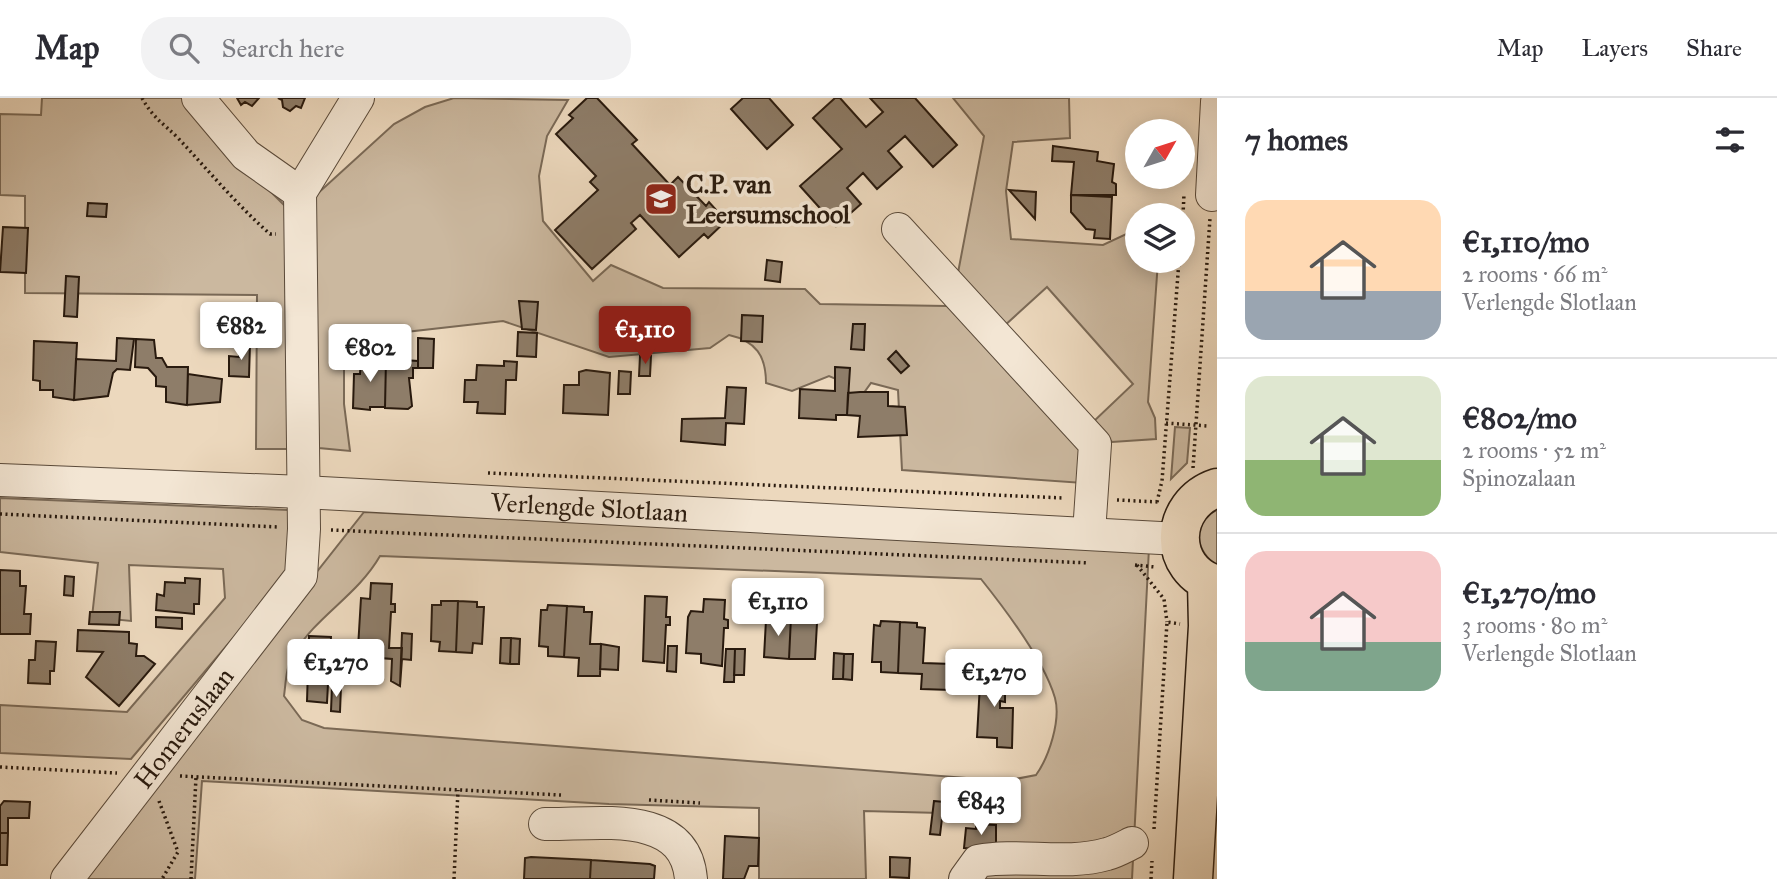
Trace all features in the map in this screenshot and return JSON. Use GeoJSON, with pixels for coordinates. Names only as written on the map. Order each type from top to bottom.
{"type":"FeatureCollection","features":[{"type":"Feature","properties":{"kind":"main road"},"geometry":{"type":"LineString","coordinates":[[1193,879],[1212,584],[1168,553],[1182,520],[1211,479]]}},
{"type":"Feature","properties":{"kind":"street"},"geometry":{"type":"LineString","coordinates":[[198,98],[246,155],[300,193],[358,98]]}},
{"type":"Feature","properties":{"kind":"street"},"geometry":{"type":"LineString","coordinates":[[1212,195],[1217,102]]}},
{"type":"Feature","properties":{"kind":"street","name":"Homeruslaan"},"geometry":{"type":"LineString","coordinates":[[67,879],[301,576],[304,528],[300,193]]}},
{"type":"Feature","properties":{"kind":"street"},"geometry":{"type":"LineString","coordinates":[[898,229],[1095,444],[1089,533]]}},
{"type":"Feature","properties":{"kind":"street","name":"Verlengde Slotlaan"},"geometry":{"type":"LineString","coordinates":[[0,480],[303,492],[1089,533],[1168,553]]}},
{"type":"Feature","properties":{"kind":"street"},"geometry":{"type":"LineString","coordinates":[[545,824],[643,813],[682,850],[691,879]]}},
{"type":"Feature","properties":{"kind":"street"},"geometry":{"type":"LineString","coordinates":[[965,879],[978,861],[996,857],[1060,859],[1106,855],[1146,845]]}},
{"type":"Feature","properties":{"kind":"path"},"geometry":{"type":"LineString","coordinates":[[142,98],[152,117],[176,136],[239,206],[270,234],[299,237]]}},
{"type":"Feature","properties":{"kind":"path"},"geometry":{"type":"LineString","coordinates":[[1211,479],[1196,425],[1212,195]]}},
{"type":"Feature","properties":{"kind":"path"},"geometry":{"type":"LineString","coordinates":[[1178,273],[1166,423],[1208,426]]}},
{"type":"Feature","properties":{"kind":"path","name":"Verlengde Slotlaan"},"geometry":{"type":"LineString","coordinates":[[481,473],[1157,502],[1166,423]]}},
{"type":"Feature","properties":{"kind":"path","name":"Verlengde Slotlaan"},"geometry":{"type":"LineString","coordinates":[[0,514],[1101,563]]}},
{"type":"Feature","properties":{"kind":"path"},"geometry":{"type":"LineString","coordinates":[[1125,565],[1138,565],[1168,553]]}},
{"type":"Feature","properties":{"kind":"path"},"geometry":{"type":"LineString","coordinates":[[1138,565],[1164,599],[1167,622],[1146,845],[1151,879]]}},
{"type":"Feature","properties":{"kind":"path"},"geometry":{"type":"LineString","coordinates":[[1167,622],[1186,624]]}},
{"type":"Feature","properties":{"kind":"path"},"geometry":{"type":"LineString","coordinates":[[0,767],[568,796]]}},
{"type":"Feature","properties":{"kind":"path"},"geometry":{"type":"LineString","coordinates":[[146,774],[168,820],[178,852],[162,879]]}},
{"type":"Feature","properties":{"kind":"path"},"geometry":{"type":"LineString","coordinates":[[191,879],[196,777]]}},
{"type":"Feature","properties":{"kind":"path"},"geometry":{"type":"LineString","coordinates":[[454,879],[458,790]]}},
{"type":"Feature","properties":{"kind":"path"},"geometry":{"type":"LineString","coordinates":[[643,813],[699,803]]}},
{"type":"Feature","properties":{"kind":"shaded area"},"geometry":{"type":"Polygon","coordinates":[[[42,98],[186,98],[224,145],[287,208],[290,449],[256,449],[257,295],[25,293],[25,196],[0,195],[0,114],[41,115],[42,98]]]}},
{"type":"Feature","properties":{"kind":"shaded area"},"geometry":{"type":"Polygon","coordinates":[[[454,98],[568,100],[547,136],[539,176],[543,221],[593,281],[611,265],[663,288],[805,289],[820,304],[947,306],[1035,395],[1086,453],[1083,483],[902,470],[898,390],[871,383],[863,394],[849,397],[841,381],[829,376],[792,391],[766,383],[764,365],[758,351],[746,341],[729,335],[710,348],[609,357],[503,321],[344,339],[344,404],[350,451],[319,448],[309,222],[316,195],[394,124],[425,107],[454,98]]]}},
{"type":"Feature","properties":{"kind":"shaded area"},"geometry":{"type":"Polygon","coordinates":[[[953,98],[1069,98],[1070,138],[1013,142],[1006,191],[1011,239],[1103,245],[1125,235],[1125,273],[1157,273],[1148,402],[1155,418],[1156,439],[1112,442],[1093,422],[1133,384],[1047,287],[1003,327],[957,278],[984,136],[953,98]]]}},
{"type":"Feature","properties":{"kind":"shaded area"},"geometry":{"type":"Polygon","coordinates":[[[1175,427],[1190,428],[1187,463],[1171,479],[1175,427]]]}},
{"type":"Feature","properties":{"kind":"shaded area"},"geometry":{"type":"Polygon","coordinates":[[[0,498],[288,510],[288,573],[131,759],[0,753],[0,705],[127,712],[225,598],[223,569],[129,565],[131,621],[92,617],[98,563],[0,552],[0,498]]]}},
{"type":"Feature","properties":{"kind":"shaded area"},"geometry":{"type":"Polygon","coordinates":[[[1217,510],[1217,566],[1200,545],[1199,530],[1202,522],[1217,510]]]}},
{"type":"Feature","properties":{"kind":"shaded area"},"geometry":{"type":"Polygon","coordinates":[[[364,512],[1149,548],[1132,879],[977,879],[979,814],[864,811],[866,879],[759,879],[759,808],[609,804],[202,781],[195,879],[75,879],[364,512]],[[380,556],[360,583],[313,628],[294,654],[289,664],[284,696],[302,720],[324,728],[1005,781],[1036,775],[1053,738],[1055,698],[1033,652],[981,579],[380,556]]]}},
{"type":"Feature","properties":{"kind":"building"},"geometry":{"type":"Polygon","coordinates":[[[237,98],[259,98],[252,106],[245,102],[241,105],[237,98]]]}},
{"type":"Feature","properties":{"kind":"building"},"geometry":{"type":"Polygon","coordinates":[[[278,98],[305,98],[301,108],[296,106],[290,111],[283,107],[282,100],[278,98]]]}},
{"type":"Feature","properties":{"kind":"building"},"geometry":{"type":"Polygon","coordinates":[[[587,98],[597,98],[637,140],[632,144],[670,185],[678,177],[706,206],[709,202],[726,221],[708,238],[704,234],[679,257],[640,215],[631,223],[636,229],[592,269],[555,230],[598,190],[590,182],[596,176],[556,134],[573,118],[569,115],[587,98]]]}},
{"type":"Feature","properties":{"kind":"building"},"geometry":{"type":"Polygon","coordinates":[[[743,98],[769,98],[793,125],[767,149],[731,109],[743,98]]]}},
{"type":"Feature","properties":{"kind":"building"},"geometry":{"type":"Polygon","coordinates":[[[835,98],[840,98],[866,127],[883,112],[870,98],[915,98],[957,145],[933,167],[905,136],[888,151],[902,167],[877,189],[863,173],[847,188],[861,204],[836,226],[800,186],[842,149],[813,118],[835,98]]]}},
{"type":"Feature","properties":{"kind":"building"},"geometry":{"type":"Polygon","coordinates":[[[1053,146],[1098,152],[1097,161],[1114,164],[1112,182],[1116,184],[1116,195],[1071,195],[1074,162],[1052,161],[1053,146]]]}},
{"type":"Feature","properties":{"kind":"building"},"geometry":{"type":"Polygon","coordinates":[[[1009,190],[1036,192],[1035,219],[1009,190]]]}},
{"type":"Feature","properties":{"kind":"building"},"geometry":{"type":"Polygon","coordinates":[[[1071,195],[1112,197],[1110,239],[1094,238],[1095,230],[1086,229],[1071,212],[1071,195]]]}},
{"type":"Feature","properties":{"kind":"building"},"geometry":{"type":"Polygon","coordinates":[[[88,203],[107,204],[106,217],[87,216],[88,203]]]}},
{"type":"Feature","properties":{"kind":"building"},"geometry":{"type":"Polygon","coordinates":[[[3,227],[28,228],[26,273],[0,272],[3,227]]]}},
{"type":"Feature","properties":{"kind":"building"},"geometry":{"type":"Polygon","coordinates":[[[767,260],[782,262],[780,282],[765,280],[767,260]]]}},
{"type":"Feature","properties":{"kind":"building"},"geometry":{"type":"Polygon","coordinates":[[[66,276],[79,277],[77,317],[64,316],[66,276]]]}},
{"type":"Feature","properties":{"kind":"building"},"geometry":{"type":"Polygon","coordinates":[[[519,301],[538,302],[536,330],[522,329],[519,301]]]}},
{"type":"Feature","properties":{"kind":"building"},"geometry":{"type":"Polygon","coordinates":[[[742,315],[763,316],[762,342],[741,341],[742,315]]]}},
{"type":"Feature","properties":{"kind":"building"},"geometry":{"type":"Polygon","coordinates":[[[853,324],[865,324],[864,350],[851,349],[853,324]]]}},
{"type":"Feature","properties":{"kind":"building"},"geometry":{"type":"Polygon","coordinates":[[[518,332],[537,333],[536,357],[517,356],[518,332]]]}},
{"type":"Feature","properties":{"kind":"building"},"geometry":{"type":"Polygon","coordinates":[[[332,337],[342,337],[341,357],[331,356],[332,337]]]}},
{"type":"Feature","properties":{"kind":"building"},"geometry":{"type":"Polygon","coordinates":[[[117,338],[134,339],[130,370],[117,369],[113,373],[108,396],[74,400],[76,359],[116,361],[117,338]]]}},
{"type":"Feature","properties":{"kind":"building"},"geometry":{"type":"Polygon","coordinates":[[[418,338],[434,339],[433,368],[418,368],[418,338]]]}},
{"type":"Feature","properties":{"kind":"building"},"geometry":{"type":"Polygon","coordinates":[[[136,339],[154,340],[156,358],[162,358],[167,367],[188,367],[187,405],[166,402],[166,387],[156,386],[156,377],[148,368],[135,367],[136,339]]]}},
{"type":"Feature","properties":{"kind":"building"},"geometry":{"type":"Polygon","coordinates":[[[34,341],[77,343],[74,400],[53,397],[53,390],[40,390],[40,381],[33,380],[34,341]]]}},
{"type":"Feature","properties":{"kind":"building"},"geometry":{"type":"Polygon","coordinates":[[[240,343],[250,343],[249,377],[229,376],[229,356],[239,357],[240,343]]]}},
{"type":"Feature","properties":{"kind":"building"},"geometry":{"type":"Polygon","coordinates":[[[896,351],[909,366],[901,373],[888,359],[896,351]]]}},
{"type":"Feature","properties":{"kind":"building"},"geometry":{"type":"Polygon","coordinates":[[[640,356],[651,356],[650,376],[639,376],[640,356]]]}},
{"type":"Feature","properties":{"kind":"building"},"geometry":{"type":"Polygon","coordinates":[[[361,358],[386,359],[385,407],[370,407],[370,410],[353,408],[354,374],[360,374],[361,358]]]}},
{"type":"Feature","properties":{"kind":"building"},"geometry":{"type":"Polygon","coordinates":[[[386,359],[418,361],[418,368],[413,368],[413,378],[409,378],[412,406],[408,409],[385,408],[386,359]]]}},
{"type":"Feature","properties":{"kind":"building"},"geometry":{"type":"Polygon","coordinates":[[[504,361],[517,362],[516,380],[506,380],[505,414],[477,413],[478,402],[464,402],[465,380],[476,380],[477,365],[504,366],[504,361]]]}},
{"type":"Feature","properties":{"kind":"building"},"geometry":{"type":"Polygon","coordinates":[[[835,367],[850,368],[847,415],[836,415],[836,420],[799,418],[800,389],[835,391],[835,367]]]}},
{"type":"Feature","properties":{"kind":"building"},"geometry":{"type":"Polygon","coordinates":[[[586,370],[610,373],[608,415],[563,413],[564,385],[579,385],[579,372],[586,370]]]}},
{"type":"Feature","properties":{"kind":"building"},"geometry":{"type":"Polygon","coordinates":[[[619,371],[631,372],[630,394],[618,394],[619,371]]]}},
{"type":"Feature","properties":{"kind":"building"},"geometry":{"type":"Polygon","coordinates":[[[188,374],[222,379],[220,402],[187,405],[188,374]]]}},
{"type":"Feature","properties":{"kind":"building"},"geometry":{"type":"Polygon","coordinates":[[[727,387],[746,388],[744,424],[726,423],[725,445],[681,441],[682,419],[725,418],[727,387]]]}},
{"type":"Feature","properties":{"kind":"building"},"geometry":{"type":"Polygon","coordinates":[[[888,392],[888,406],[905,407],[907,435],[858,437],[860,416],[847,415],[848,393],[888,392]]]}},
{"type":"Feature","properties":{"kind":"building"},"geometry":{"type":"Polygon","coordinates":[[[0,570],[20,571],[20,586],[26,586],[24,614],[31,614],[30,634],[0,634],[0,570]]]}},
{"type":"Feature","properties":{"kind":"building"},"geometry":{"type":"Polygon","coordinates":[[[65,576],[74,577],[73,596],[64,595],[65,576]]]}},
{"type":"Feature","properties":{"kind":"building"},"geometry":{"type":"Polygon","coordinates":[[[185,578],[200,579],[199,604],[194,604],[194,614],[156,610],[157,594],[164,596],[165,582],[185,583],[185,578]]]}},
{"type":"Feature","properties":{"kind":"building"},"geometry":{"type":"Polygon","coordinates":[[[371,583],[392,584],[391,604],[395,604],[395,612],[391,612],[389,648],[402,648],[400,686],[391,681],[392,659],[367,657],[368,649],[358,648],[361,598],[370,599],[371,583]]]}},
{"type":"Feature","properties":{"kind":"building"},"geometry":{"type":"Polygon","coordinates":[[[645,596],[667,597],[666,617],[670,617],[670,625],[666,625],[664,663],[643,661],[645,596]]]}},
{"type":"Feature","properties":{"kind":"building"},"geometry":{"type":"Polygon","coordinates":[[[704,599],[725,600],[724,619],[728,620],[728,628],[724,628],[722,666],[701,663],[701,654],[686,653],[688,617],[691,611],[703,612],[704,599]]]}},
{"type":"Feature","properties":{"kind":"building"},"geometry":{"type":"Polygon","coordinates":[[[441,601],[458,601],[456,652],[439,651],[440,642],[431,641],[432,605],[441,605],[441,601]]]}},
{"type":"Feature","properties":{"kind":"building"},"geometry":{"type":"Polygon","coordinates":[[[458,601],[477,602],[477,607],[484,607],[482,644],[473,643],[472,653],[456,652],[458,601]]]}},
{"type":"Feature","properties":{"kind":"building"},"geometry":{"type":"Polygon","coordinates":[[[548,605],[567,606],[564,657],[548,656],[548,647],[539,646],[541,610],[547,610],[548,605]]]}},
{"type":"Feature","properties":{"kind":"building"},"geometry":{"type":"Polygon","coordinates":[[[567,606],[584,607],[584,612],[592,612],[590,644],[601,644],[600,676],[578,676],[579,658],[564,657],[567,606]]]}},
{"type":"Feature","properties":{"kind":"building"},"geometry":{"type":"Polygon","coordinates":[[[90,612],[120,612],[119,625],[89,624],[90,612]]]}},
{"type":"Feature","properties":{"kind":"building"},"geometry":{"type":"Polygon","coordinates":[[[774,616],[791,617],[789,659],[764,657],[766,620],[774,621],[774,616]]]}},
{"type":"Feature","properties":{"kind":"building"},"geometry":{"type":"Polygon","coordinates":[[[156,617],[182,618],[182,629],[156,627],[156,617]]]}},
{"type":"Feature","properties":{"kind":"building"},"geometry":{"type":"Polygon","coordinates":[[[791,617],[811,618],[810,622],[817,623],[815,659],[789,659],[791,617]]]}},
{"type":"Feature","properties":{"kind":"building"},"geometry":{"type":"Polygon","coordinates":[[[881,621],[900,622],[898,673],[881,672],[881,662],[872,662],[874,625],[880,626],[881,621]]]}},
{"type":"Feature","properties":{"kind":"building"},"geometry":{"type":"Polygon","coordinates":[[[900,622],[917,623],[917,627],[925,628],[923,663],[952,664],[951,690],[921,689],[922,674],[898,673],[900,622]]]}},
{"type":"Feature","properties":{"kind":"building"},"geometry":{"type":"Polygon","coordinates":[[[78,630],[129,632],[129,643],[137,644],[136,656],[144,656],[155,664],[119,706],[86,677],[103,652],[77,651],[78,630]]]}},
{"type":"Feature","properties":{"kind":"building"},"geometry":{"type":"Polygon","coordinates":[[[402,633],[412,634],[411,660],[402,659],[400,686],[402,633]]]}},
{"type":"Feature","properties":{"kind":"building"},"geometry":{"type":"Polygon","coordinates":[[[309,636],[331,637],[330,656],[334,657],[334,665],[329,665],[327,703],[307,701],[309,636]]]}},
{"type":"Feature","properties":{"kind":"building"},"geometry":{"type":"Polygon","coordinates":[[[501,638],[511,638],[510,664],[500,663],[501,638]]]}},
{"type":"Feature","properties":{"kind":"building"},"geometry":{"type":"Polygon","coordinates":[[[511,638],[520,639],[519,664],[510,664],[511,638]]]}},
{"type":"Feature","properties":{"kind":"building"},"geometry":{"type":"Polygon","coordinates":[[[36,641],[56,642],[54,671],[50,671],[50,684],[28,683],[29,660],[35,660],[36,641]]]}},
{"type":"Feature","properties":{"kind":"building"},"geometry":{"type":"Polygon","coordinates":[[[601,644],[619,647],[618,670],[600,669],[601,644]]]}},
{"type":"Feature","properties":{"kind":"building"},"geometry":{"type":"Polygon","coordinates":[[[668,646],[677,646],[676,672],[667,671],[668,646]]]}},
{"type":"Feature","properties":{"kind":"building"},"geometry":{"type":"Polygon","coordinates":[[[726,649],[735,649],[734,682],[724,682],[726,649]]]}},
{"type":"Feature","properties":{"kind":"building"},"geometry":{"type":"Polygon","coordinates":[[[735,649],[745,649],[744,675],[734,675],[735,649]]]}},
{"type":"Feature","properties":{"kind":"building"},"geometry":{"type":"Polygon","coordinates":[[[834,653],[844,654],[843,679],[833,679],[834,653]]]}},
{"type":"Feature","properties":{"kind":"building"},"geometry":{"type":"Polygon","coordinates":[[[844,654],[853,654],[852,680],[843,679],[844,654]]]}},
{"type":"Feature","properties":{"kind":"building"},"geometry":{"type":"Polygon","coordinates":[[[981,666],[1002,667],[1001,693],[1005,693],[1005,702],[1000,701],[1000,708],[1013,708],[1012,748],[997,747],[997,738],[977,737],[981,666]]]}},
{"type":"Feature","properties":{"kind":"building"},"geometry":{"type":"Polygon","coordinates":[[[332,686],[341,686],[340,712],[331,711],[332,686]]]}},
{"type":"Feature","properties":{"kind":"building"},"geometry":{"type":"Polygon","coordinates":[[[4,801],[30,802],[29,818],[8,818],[8,833],[0,833],[0,806],[4,801]]]}},
{"type":"Feature","properties":{"kind":"building"},"geometry":{"type":"Polygon","coordinates":[[[934,801],[955,803],[954,811],[943,810],[940,835],[930,834],[934,801]]]}},
{"type":"Feature","properties":{"kind":"building"},"geometry":{"type":"Polygon","coordinates":[[[976,824],[996,825],[996,850],[964,848],[966,828],[976,829],[976,824]]]}},
{"type":"Feature","properties":{"kind":"building"},"geometry":{"type":"Polygon","coordinates":[[[0,833],[8,833],[7,865],[0,865],[0,833]]]}},
{"type":"Feature","properties":{"kind":"building"},"geometry":{"type":"Polygon","coordinates":[[[725,836],[759,838],[758,866],[749,866],[744,879],[723,879],[725,836]]]}},
{"type":"Feature","properties":{"kind":"building"},"geometry":{"type":"Polygon","coordinates":[[[890,857],[910,858],[909,878],[890,877],[890,857]]]}},
{"type":"Feature","properties":{"kind":"building"},"geometry":{"type":"Polygon","coordinates":[[[525,858],[591,860],[590,879],[524,879],[525,858]]]}},
{"type":"Feature","properties":{"kind":"building"},"geometry":{"type":"Polygon","coordinates":[[[591,860],[650,864],[655,866],[654,879],[590,879],[591,860]]]}},
{"type":"Feature","properties":{"kind":"place","name":"C.P. van Leersumschool"},"geometry":{"type":"Point","coordinates":[661,199]}}]}
